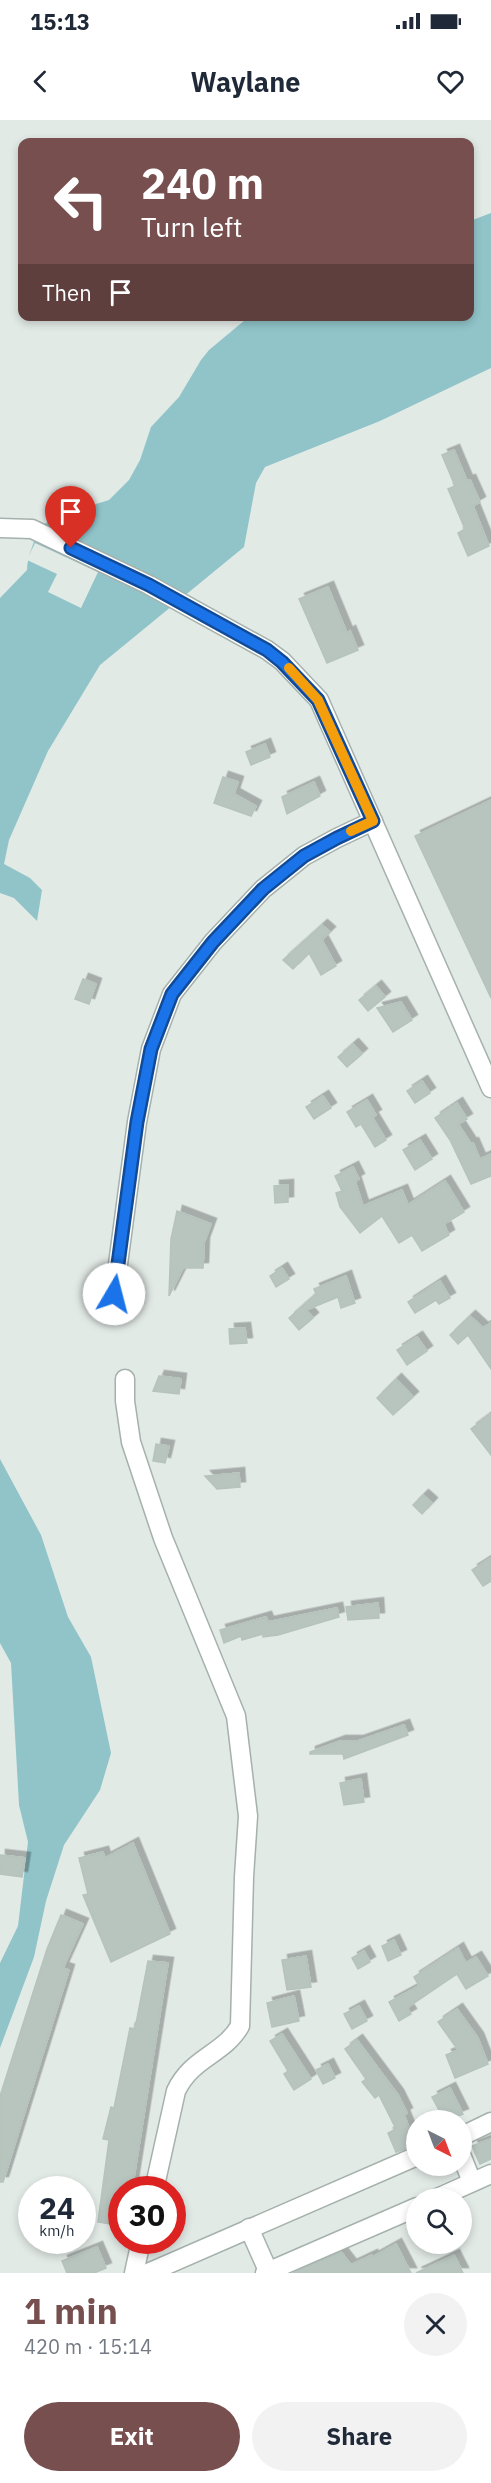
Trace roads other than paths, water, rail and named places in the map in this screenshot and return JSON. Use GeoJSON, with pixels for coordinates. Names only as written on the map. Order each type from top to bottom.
{"type":"FeatureCollection","features":[{"type":"Feature","properties":{"kind":"street"},"geometry":{"type":"LineString","coordinates":[[0,528],[32,529],[149,585],[267,650],[282,662],[318,700],[491,1088]]}},
{"type":"Feature","properties":{"kind":"street"},"geometry":{"type":"LineString","coordinates":[[114,1294],[137,1122],[151,1049],[172,994],[213,942],[263,889],[304,856],[373,821]]}},
{"type":"Feature","properties":{"kind":"street"},"geometry":{"type":"LineString","coordinates":[[125,1379],[124,1401],[131,1442],[163,1538],[236,1716],[248,1816],[240,2026],[225,2045],[199,2061],[181,2080],[176,2091],[157,2176]]}},
{"type":"Feature","properties":{"kind":"street"},"geometry":{"type":"LineString","coordinates":[[472,2131],[491,2122]]}},
{"type":"Feature","properties":{"kind":"street"},"geometry":{"type":"LineString","coordinates":[[148,2273],[406,2161]]}},
{"type":"Feature","properties":{"kind":"street"},"geometry":{"type":"LineString","coordinates":[[466,2188],[485,2181],[472,2167]]}},
{"type":"Feature","properties":{"kind":"street"},"geometry":{"type":"LineString","coordinates":[[249,2228],[267,2273],[406,2212]]}},
{"type":"Feature","properties":{"kind":"street"},"geometry":{"type":"LineString","coordinates":[[134,2273],[138,2254]]}},
{"type":"Feature","properties":{"kind":"water"},"geometry":{"type":"Polygon","coordinates":[[[491,213],[491,368],[380,421],[265,467],[256,483],[244,547],[100,665],[48,751],[9,840],[4,864],[30,878],[42,890],[37,921],[14,898],[0,893],[0,598],[27,570],[37,529],[57,516],[109,500],[129,480],[140,460],[151,427],[179,397],[209,350],[244,321],[474,321],[474,219],[491,213]]]}},
{"type":"Feature","properties":{"kind":"water"},"geometry":{"type":"Polygon","coordinates":[[[0,1459],[41,1535],[68,1617],[91,1657],[111,1753],[100,1790],[64,1845],[46,1901],[34,1957],[0,2048],[0,1963],[18,1926],[28,1842],[19,1805],[11,1663],[0,1643],[0,1459]]]}}]}
